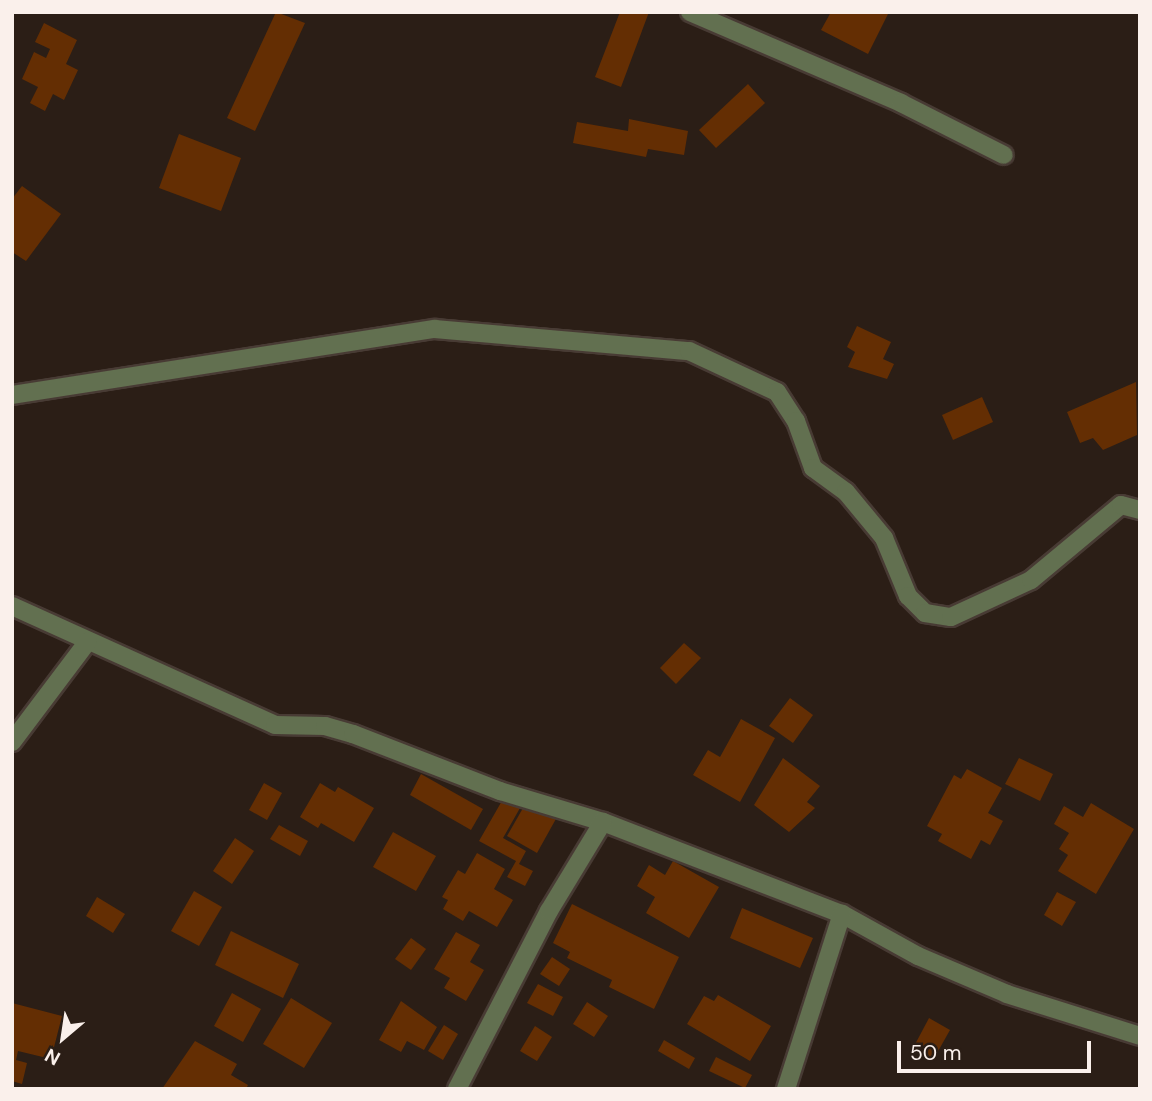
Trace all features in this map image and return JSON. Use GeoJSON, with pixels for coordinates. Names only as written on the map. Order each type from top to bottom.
{"type":"FeatureCollection","features":[{"type":"Feature","properties":{"kind":"street"},"geometry":{"type":"LineString","coordinates":[[690,12],[901,103],[1004,155]]}},
{"type":"Feature","properties":{"kind":"street"},"geometry":{"type":"LineString","coordinates":[[12,395],[435,329],[689,352],[777,391],[796,421],[813,468],[846,492],[884,538],[908,596],[925,613],[951,617],[1031,580],[1121,505],[1140,510]]}},
{"type":"Feature","properties":{"kind":"street"},"geometry":{"type":"LineString","coordinates":[[12,606],[275,725],[325,726],[353,734],[500,791],[603,822],[842,914],[918,956],[1007,994],[1140,1036]]}},
{"type":"Feature","properties":{"kind":"street"},"geometry":{"type":"LineString","coordinates":[[12,743],[88,640]]}},
{"type":"Feature","properties":{"kind":"street"},"geometry":{"type":"LineString","coordinates":[[457,1089],[549,911],[603,822]]}},
{"type":"Feature","properties":{"kind":"street"},"geometry":{"type":"LineString","coordinates":[[786,1089],[842,914]]}},
{"type":"Feature","properties":{"kind":"building"},"geometry":{"type":"Polygon","coordinates":[[[276,12],[305,23],[255,131],[227,118],[276,12]]]}},
{"type":"Feature","properties":{"kind":"building"},"geometry":{"type":"Polygon","coordinates":[[[620,12],[649,12],[621,87],[595,77],[620,12]]]}},
{"type":"Feature","properties":{"kind":"building"},"geometry":{"type":"Polygon","coordinates":[[[831,12],[889,12],[868,54],[821,30],[831,12]]]}},
{"type":"Feature","properties":{"kind":"building"},"geometry":{"type":"Polygon","coordinates":[[[44,23],[77,40],[66,64],[78,70],[64,100],[53,94],[45,111],[30,103],[38,87],[22,79],[34,52],[46,58],[50,49],[35,42],[44,23]]]}},
{"type":"Feature","properties":{"kind":"building"},"geometry":{"type":"Polygon","coordinates":[[[748,84],[765,103],[716,148],[699,130],[748,84]]]}},
{"type":"Feature","properties":{"kind":"building"},"geometry":{"type":"Polygon","coordinates":[[[629,119],[688,131],[684,155],[648,149],[646,157],[573,143],[577,122],[628,131],[629,119]]]}},
{"type":"Feature","properties":{"kind":"building"},"geometry":{"type":"Polygon","coordinates":[[[179,134],[241,158],[221,211],[159,188],[179,134]]]}},
{"type":"Feature","properties":{"kind":"building"},"geometry":{"type":"Polygon","coordinates":[[[22,186],[61,214],[26,261],[12,252],[12,199],[22,186]]]}},
{"type":"Feature","properties":{"kind":"building"},"geometry":{"type":"Polygon","coordinates":[[[857,326],[891,342],[883,359],[894,364],[887,379],[848,367],[855,352],[847,347],[857,326]]]}},
{"type":"Feature","properties":{"kind":"building"},"geometry":{"type":"Polygon","coordinates":[[[1136,382],[1137,435],[1103,450],[1093,438],[1080,443],[1067,412],[1136,382]]]}},
{"type":"Feature","properties":{"kind":"building"},"geometry":{"type":"Polygon","coordinates":[[[982,397],[993,422],[953,440],[942,415],[982,397]]]}},
{"type":"Feature","properties":{"kind":"building"},"geometry":{"type":"Polygon","coordinates":[[[684,643],[701,658],[676,684],[660,668],[684,643]]]}},
{"type":"Feature","properties":{"kind":"building"},"geometry":{"type":"Polygon","coordinates":[[[790,698],[813,715],[793,743],[769,726],[790,698]]]}},
{"type":"Feature","properties":{"kind":"building"},"geometry":{"type":"Polygon","coordinates":[[[741,719],[775,738],[740,802],[693,775],[708,750],[720,757],[741,719]]]}},
{"type":"Feature","properties":{"kind":"building"},"geometry":{"type":"Polygon","coordinates":[[[783,758],[820,786],[807,802],[815,808],[789,832],[754,805],[783,758]]]}},
{"type":"Feature","properties":{"kind":"building"},"geometry":{"type":"Polygon","coordinates":[[[1019,758],[1053,774],[1040,801],[1005,784],[1019,758]]]}},
{"type":"Feature","properties":{"kind":"building"},"geometry":{"type":"Polygon","coordinates":[[[967,769],[1002,788],[988,813],[1003,821],[990,845],[981,840],[971,859],[938,841],[942,834],[927,826],[954,775],[961,779],[967,769]]]}},
{"type":"Feature","properties":{"kind":"building"},"geometry":{"type":"Polygon","coordinates":[[[421,774],[483,809],[471,830],[410,795],[421,774]]]}},
{"type":"Feature","properties":{"kind":"building"},"geometry":{"type":"Polygon","coordinates":[[[264,783],[282,793],[267,820],[249,810],[264,783]]]}},
{"type":"Feature","properties":{"kind":"building"},"geometry":{"type":"Polygon","coordinates":[[[320,783],[335,792],[338,787],[374,808],[354,842],[321,823],[318,828],[300,817],[320,783]]]}},
{"type":"Feature","properties":{"kind":"building"},"geometry":{"type":"Polygon","coordinates":[[[503,799],[520,808],[503,838],[526,851],[519,864],[533,871],[525,886],[507,877],[516,861],[479,841],[503,799]]]}},
{"type":"Feature","properties":{"kind":"building"},"geometry":{"type":"Polygon","coordinates":[[[527,801],[557,817],[537,853],[507,836],[527,801]]]}},
{"type":"Feature","properties":{"kind":"building"},"geometry":{"type":"Polygon","coordinates":[[[1091,803],[1134,829],[1096,894],[1058,871],[1068,855],[1059,849],[1069,833],[1054,824],[1064,806],[1083,817],[1091,803]]]}},
{"type":"Feature","properties":{"kind":"building"},"geometry":{"type":"Polygon","coordinates":[[[279,825],[308,841],[300,856],[270,839],[279,825]]]}},
{"type":"Feature","properties":{"kind":"building"},"geometry":{"type":"Polygon","coordinates":[[[393,832],[436,856],[416,891],[373,867],[393,832]]]}},
{"type":"Feature","properties":{"kind":"building"},"geometry":{"type":"Polygon","coordinates":[[[235,838],[254,851],[232,884],[213,871],[235,838]]]}},
{"type":"Feature","properties":{"kind":"building"},"geometry":{"type":"Polygon","coordinates":[[[477,853],[505,869],[494,889],[513,900],[497,927],[469,911],[463,921],[443,909],[448,900],[442,897],[458,870],[465,874],[477,853]]]}},
{"type":"Feature","properties":{"kind":"building"},"geometry":{"type":"Polygon","coordinates":[[[673,861],[719,887],[689,938],[646,913],[655,897],[637,886],[649,865],[665,875],[673,861]]]}},
{"type":"Feature","properties":{"kind":"building"},"geometry":{"type":"Polygon","coordinates":[[[194,891],[222,907],[199,946],[171,931],[194,891]]]}},
{"type":"Feature","properties":{"kind":"building"},"geometry":{"type":"Polygon","coordinates":[[[1057,892],[1076,902],[1062,926],[1044,915],[1057,892]]]}},
{"type":"Feature","properties":{"kind":"building"},"geometry":{"type":"Polygon","coordinates":[[[97,897],[125,914],[113,933],[86,916],[97,897]]]}},
{"type":"Feature","properties":{"kind":"building"},"geometry":{"type":"Polygon","coordinates":[[[572,904],[679,957],[654,1009],[609,987],[612,980],[567,958],[570,952],[553,943],[572,904]]]}},
{"type":"Feature","properties":{"kind":"building"},"geometry":{"type":"Polygon","coordinates":[[[742,908],[813,938],[800,968],[730,938],[742,908]]]}},
{"type":"Feature","properties":{"kind":"building"},"geometry":{"type":"Polygon","coordinates":[[[231,931],[299,964],[283,998],[215,965],[231,931]]]}},
{"type":"Feature","properties":{"kind":"building"},"geometry":{"type":"Polygon","coordinates":[[[456,932],[480,945],[470,962],[484,970],[466,1001],[444,988],[450,978],[434,969],[456,932]]]}},
{"type":"Feature","properties":{"kind":"building"},"geometry":{"type":"Polygon","coordinates":[[[411,938],[426,949],[411,970],[395,959],[411,938]]]}},
{"type":"Feature","properties":{"kind":"building"},"geometry":{"type":"Polygon","coordinates":[[[552,957],[570,969],[559,986],[540,974],[552,957]]]}},
{"type":"Feature","properties":{"kind":"building"},"geometry":{"type":"Polygon","coordinates":[[[538,984],[563,997],[553,1016],[527,1003],[538,984]]]}},
{"type":"Feature","properties":{"kind":"building"},"geometry":{"type":"Polygon","coordinates":[[[232,993],[261,1009],[243,1042],[214,1026],[232,993]]]}},
{"type":"Feature","properties":{"kind":"building"},"geometry":{"type":"Polygon","coordinates":[[[718,995],[771,1026],[750,1061],[687,1024],[704,996],[714,1001],[718,995]]]}},
{"type":"Feature","properties":{"kind":"building"},"geometry":{"type":"Polygon","coordinates":[[[291,998],[332,1023],[304,1068],[263,1044],[291,998]]]}},
{"type":"Feature","properties":{"kind":"building"},"geometry":{"type":"Polygon","coordinates":[[[401,1001],[437,1027],[424,1050],[407,1041],[401,1052],[379,1040],[401,1001]]]}},
{"type":"Feature","properties":{"kind":"building"},"geometry":{"type":"Polygon","coordinates":[[[587,1002],[608,1016],[594,1037],[573,1024],[587,1002]]]}},
{"type":"Feature","properties":{"kind":"building"},"geometry":{"type":"Polygon","coordinates":[[[12,1003],[62,1016],[51,1059],[18,1051],[16,1060],[27,1063],[22,1084],[12,1081],[12,1003]]]}},
{"type":"Feature","properties":{"kind":"building"},"geometry":{"type":"Polygon","coordinates":[[[929,1018],[950,1030],[932,1062],[912,1050],[929,1018]]]}},
{"type":"Feature","properties":{"kind":"building"},"geometry":{"type":"Polygon","coordinates":[[[444,1025],[458,1034],[443,1060],[428,1051],[444,1025]]]}},
{"type":"Feature","properties":{"kind":"building"},"geometry":{"type":"Polygon","coordinates":[[[535,1026],[552,1037],[537,1061],[520,1051],[535,1026]]]}},
{"type":"Feature","properties":{"kind":"building"},"geometry":{"type":"Polygon","coordinates":[[[664,1040],[695,1058],[689,1069],[658,1051],[664,1040]]]}},
{"type":"Feature","properties":{"kind":"building"},"geometry":{"type":"Polygon","coordinates":[[[195,1041],[237,1064],[231,1075],[248,1085],[246,1089],[162,1089],[195,1041]]]}},
{"type":"Feature","properties":{"kind":"building"},"geometry":{"type":"Polygon","coordinates":[[[716,1057],[752,1075],[745,1088],[709,1071],[716,1057]]]}}]}
